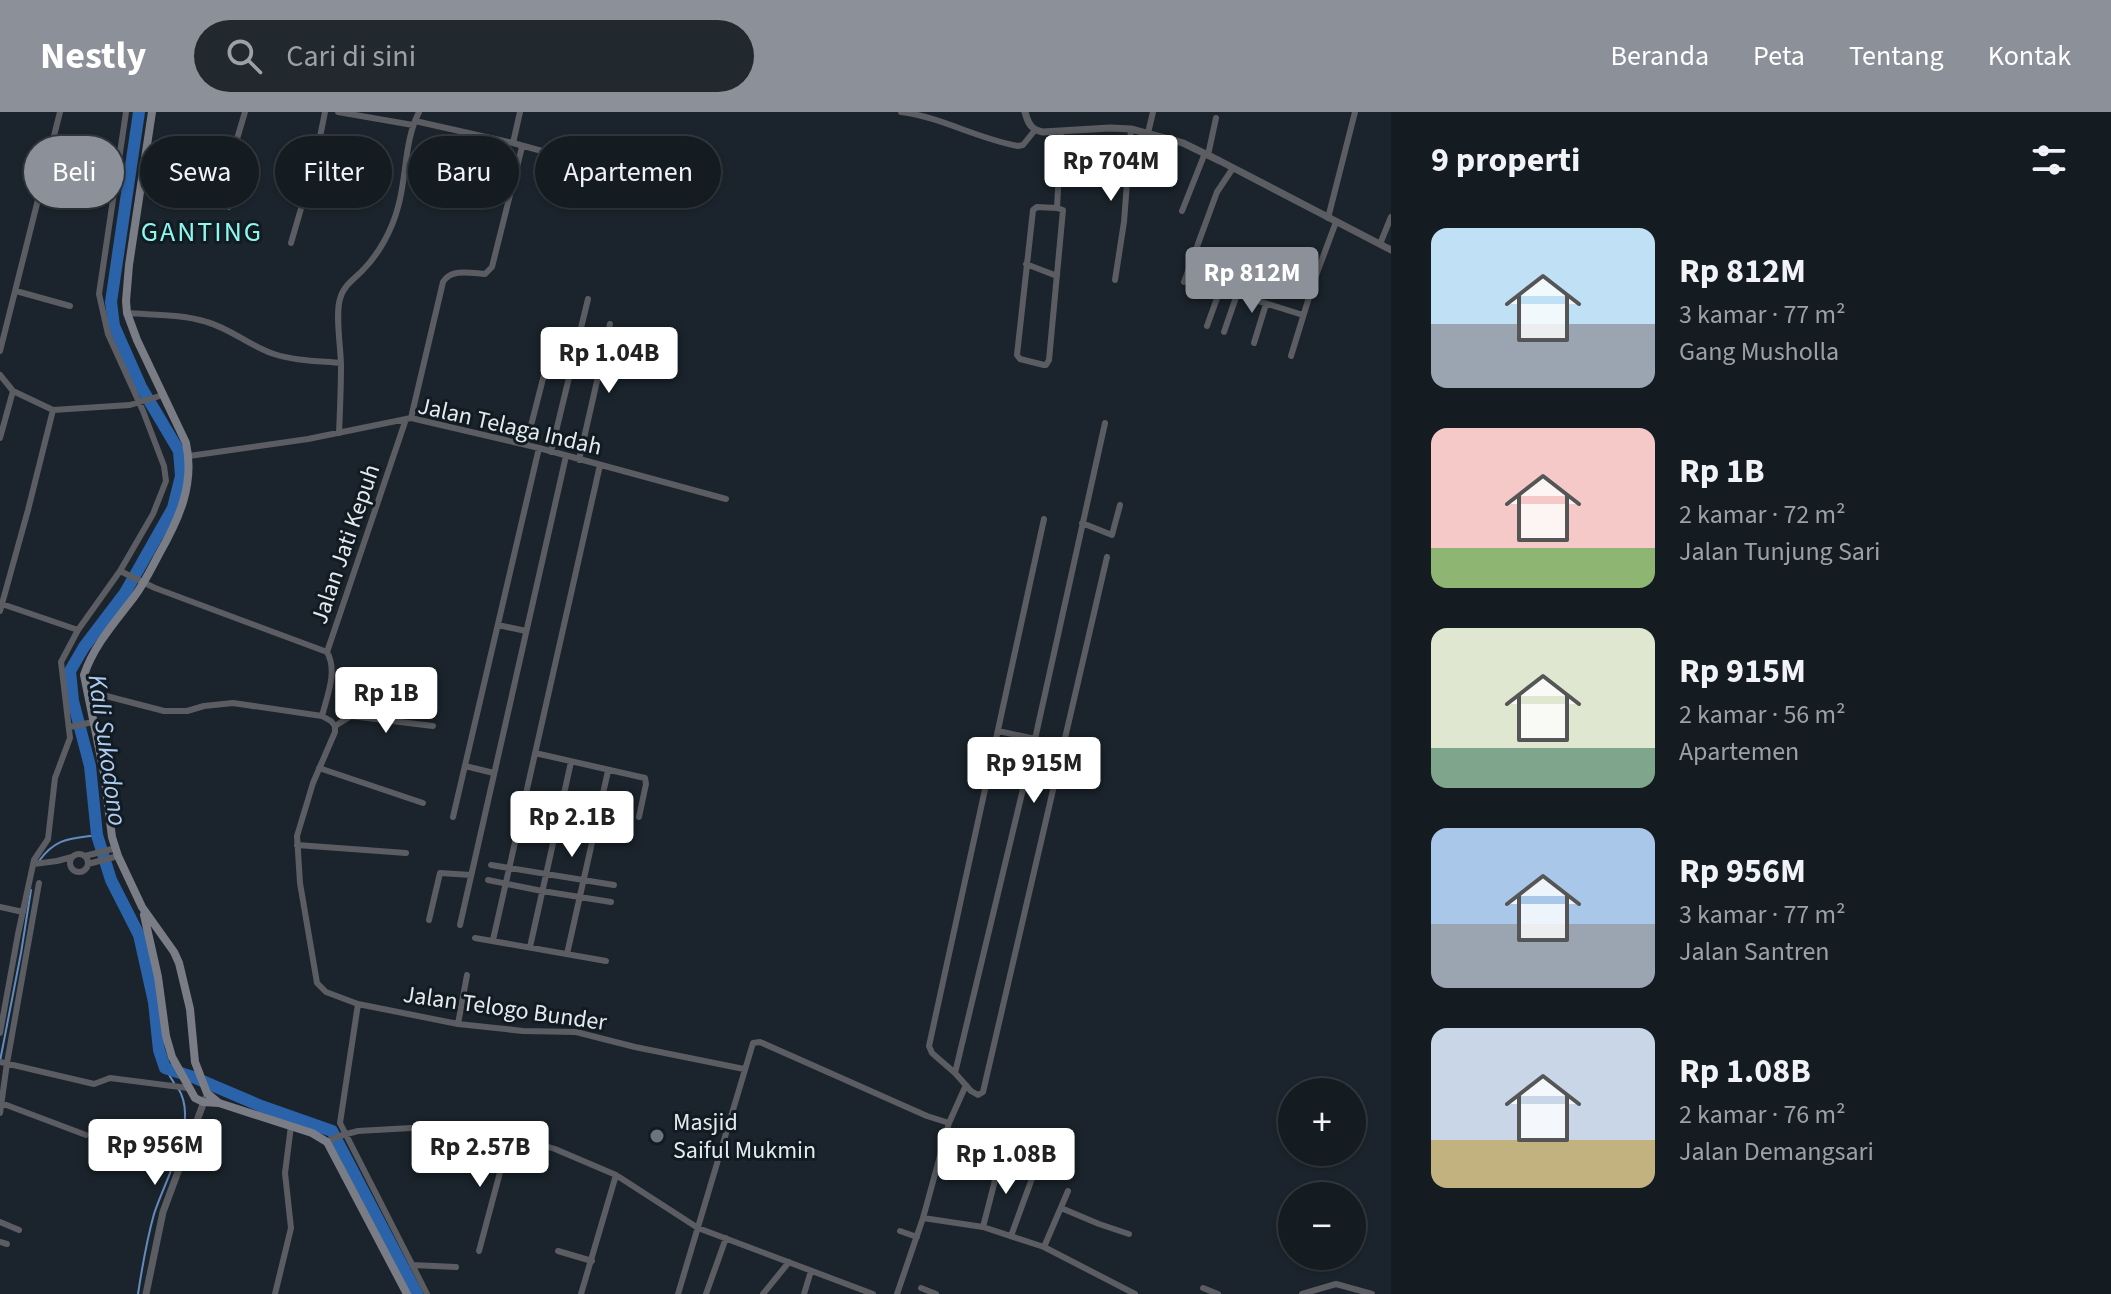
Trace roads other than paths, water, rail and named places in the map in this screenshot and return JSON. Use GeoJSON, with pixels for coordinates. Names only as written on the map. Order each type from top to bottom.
{"type":"FeatureCollection","features":[{"type":"Feature","properties":{"kind":"main road"},"geometry":{"type":"LineString","coordinates":[[152,112],[129,265],[127,313],[161,396],[186,443],[189,456],[183,507],[142,582],[98,644],[84,675],[104,773],[115,853],[142,907],[179,963],[204,1094],[219,1103],[329,1141],[407,1294]]}},
{"type":"Feature","properties":{"kind":"main road"},"geometry":{"type":"LineString","coordinates":[[142,907],[151,941],[169,1048],[182,1086],[195,1098],[204,1094]]}},
{"type":"Feature","properties":{"kind":"main road"},"geometry":{"type":"LineString","coordinates":[[151,941],[164,938]]}},
{"type":"Feature","properties":{"kind":"main road"},"geometry":{"type":"LineString","coordinates":[[178,1068],[196,1064]]}},
{"type":"Feature","properties":{"kind":"street"},"geometry":{"type":"LineString","coordinates":[[0,351],[60,112]]}},
{"type":"Feature","properties":{"kind":"street"},"geometry":{"type":"LineString","coordinates":[[0,1113],[4,1063],[34,888],[36,856],[48,839],[55,778],[68,748],[72,727],[61,662],[78,630],[122,572],[153,514],[166,481],[164,466],[140,403],[108,334],[99,294],[126,112]]}},
{"type":"Feature","properties":{"kind":"street"},"geometry":{"type":"LineString","coordinates":[[238,136],[245,112]]}},
{"type":"Feature","properties":{"kind":"street"},"geometry":{"type":"LineString","coordinates":[[291,243],[312,172],[325,112]]}},
{"type":"Feature","properties":{"kind":"street"},"geometry":{"type":"LineString","coordinates":[[338,112],[478,136]]}},
{"type":"Feature","properties":{"kind":"street"},"geometry":{"type":"LineString","coordinates":[[339,433],[340,298],[352,279],[372,259],[392,224],[419,112]]}},
{"type":"Feature","properties":{"kind":"street"},"geometry":{"type":"LineString","coordinates":[[515,136],[520,112]]}},
{"type":"Feature","properties":{"kind":"street"},"geometry":{"type":"LineString","coordinates":[[901,112],[1018,146],[1023,145],[1035,130]]}},
{"type":"Feature","properties":{"kind":"street"},"geometry":{"type":"LineString","coordinates":[[1025,112],[1030,126],[1043,132],[1131,129],[1183,143],[1391,250]]}},
{"type":"Feature","properties":{"kind":"street"},"geometry":{"type":"LineString","coordinates":[[1148,133],[1153,112]]}},
{"type":"Feature","properties":{"kind":"street"},"geometry":{"type":"LineString","coordinates":[[1291,356],[1332,220],[1355,112]]}},
{"type":"Feature","properties":{"kind":"street"},"geometry":{"type":"LineString","coordinates":[[1182,211],[1206,154],[1216,118]]}},
{"type":"Feature","properties":{"kind":"street"},"geometry":{"type":"LineString","coordinates":[[1115,280],[1124,222],[1131,129]]}},
{"type":"Feature","properties":{"kind":"street"},"geometry":{"type":"LineString","coordinates":[[1057,208],[1061,131]]}},
{"type":"Feature","properties":{"kind":"street"},"geometry":{"type":"LineString","coordinates":[[519,146],[535,150]]}},
{"type":"Feature","properties":{"kind":"street","name":"Jalan Jati Kepuh"},"geometry":{"type":"LineString","coordinates":[[122,572],[327,652],[409,418],[444,279],[452,273],[485,274],[492,267],[522,147]]}},
{"type":"Feature","properties":{"kind":"street"},"geometry":{"type":"LineString","coordinates":[[1184,282],[1217,192],[1233,168]]}},
{"type":"Feature","properties":{"kind":"street"},"geometry":{"type":"LineString","coordinates":[[1034,208],[1057,208],[1063,210],[1048,363],[1044,365],[1020,359],[1017,355],[1034,208]]}},
{"type":"Feature","properties":{"kind":"street"},"geometry":{"type":"LineString","coordinates":[[1380,244],[1391,217]]}},
{"type":"Feature","properties":{"kind":"street"},"geometry":{"type":"LineString","coordinates":[[1207,326],[1234,251]]}},
{"type":"Feature","properties":{"kind":"street"},"geometry":{"type":"LineString","coordinates":[[1026,264],[1057,276]]}},
{"type":"Feature","properties":{"kind":"street"},"geometry":{"type":"LineString","coordinates":[[1224,332],[1244,274]]}},
{"type":"Feature","properties":{"kind":"street"},"geometry":{"type":"LineString","coordinates":[[1210,286],[1303,315]]}},
{"type":"Feature","properties":{"kind":"street"},"geometry":{"type":"LineString","coordinates":[[16,291],[70,306]]}},
{"type":"Feature","properties":{"kind":"street"},"geometry":{"type":"LineString","coordinates":[[551,452],[588,299]]}},
{"type":"Feature","properties":{"kind":"street"},"geometry":{"type":"LineString","coordinates":[[1254,343],[1266,304]]}},
{"type":"Feature","properties":{"kind":"street"},"geometry":{"type":"LineString","coordinates":[[127,313],[204,321],[272,353],[341,363]]}},
{"type":"Feature","properties":{"kind":"street"},"geometry":{"type":"LineString","coordinates":[[579,460],[610,324]]}},
{"type":"Feature","properties":{"kind":"street"},"geometry":{"type":"LineString","coordinates":[[527,443],[546,367]]}},
{"type":"Feature","properties":{"kind":"street"},"geometry":{"type":"LineString","coordinates":[[0,375],[13,391],[53,410],[140,403],[161,396]]}},
{"type":"Feature","properties":{"kind":"street"},"geometry":{"type":"LineString","coordinates":[[0,438],[13,391]]}},
{"type":"Feature","properties":{"kind":"street"},"geometry":{"type":"LineString","coordinates":[[53,410],[1,607],[78,630]]}},
{"type":"Feature","properties":{"kind":"street","name":"Jalan Telaga Indah"},"geometry":{"type":"LineString","coordinates":[[189,456],[339,433],[409,418],[527,443],[726,499]]}},
{"type":"Feature","properties":{"kind":"street"},"geometry":{"type":"LineString","coordinates":[[955,1073],[1035,739],[1105,423]]}},
{"type":"Feature","properties":{"kind":"street"},"geometry":{"type":"LineString","coordinates":[[453,817],[539,448]]}},
{"type":"Feature","properties":{"kind":"street"},"geometry":{"type":"LineString","coordinates":[[460,925],[566,456]]}},
{"type":"Feature","properties":{"kind":"street"},"geometry":{"type":"LineString","coordinates":[[493,940],[600,465]]}},
{"type":"Feature","properties":{"kind":"street"},"geometry":{"type":"LineString","coordinates":[[1082,526],[1112,535],[1120,505]]}},
{"type":"Feature","properties":{"kind":"street"},"geometry":{"type":"LineString","coordinates":[[1044,519],[929,1046],[932,1053],[978,1095],[983,1092],[1107,557]]}},
{"type":"Feature","properties":{"kind":"street"},"geometry":{"type":"LineString","coordinates":[[498,625],[526,631]]}},
{"type":"Feature","properties":{"kind":"street"},"geometry":{"type":"LineString","coordinates":[[322,716],[332,677],[331,657],[327,652]]}},
{"type":"Feature","properties":{"kind":"street"},"geometry":{"type":"LineString","coordinates":[[87,691],[164,711],[187,711],[233,703],[322,716],[335,726],[351,716],[433,726]]}},
{"type":"Feature","properties":{"kind":"street"},"geometry":{"type":"LineString","coordinates":[[72,727],[92,722]]}},
{"type":"Feature","properties":{"kind":"street","name":"Jalan Telogo Bunder"},"geometry":{"type":"LineString","coordinates":[[335,726],[297,836],[300,883],[317,983],[326,992],[358,1004],[458,1024],[523,1031],[576,1032],[744,1069]]}},
{"type":"Feature","properties":{"kind":"street"},"geometry":{"type":"LineString","coordinates":[[998,731],[1064,745]]}},
{"type":"Feature","properties":{"kind":"street"},"geometry":{"type":"LineString","coordinates":[[535,753],[646,779],[639,817]]}},
{"type":"Feature","properties":{"kind":"street"},"geometry":{"type":"LineString","coordinates":[[530,947],[571,762]]}},
{"type":"Feature","properties":{"kind":"street"},"geometry":{"type":"LineString","coordinates":[[465,766],[494,773]]}},
{"type":"Feature","properties":{"kind":"street"},"geometry":{"type":"LineString","coordinates":[[319,768],[423,803]]}},
{"type":"Feature","properties":{"kind":"street"},"geometry":{"type":"LineString","coordinates":[[567,954],[608,771]]}},
{"type":"Feature","properties":{"kind":"street"},"geometry":{"type":"LineString","coordinates":[[297,845],[406,853]]}},
{"type":"Feature","properties":{"kind":"street"},"geometry":{"type":"LineString","coordinates":[[35,864],[80,854],[115,853]]}},
{"type":"Feature","properties":{"kind":"street"},"geometry":{"type":"LineString","coordinates":[[88,864],[115,853]]}},
{"type":"Feature","properties":{"kind":"street"},"geometry":{"type":"LineString","coordinates":[[57,861],[75,872],[81,872],[88,864],[85,856]]}},
{"type":"Feature","properties":{"kind":"street"},"geometry":{"type":"LineString","coordinates":[[71,868],[72,857]]}},
{"type":"Feature","properties":{"kind":"street"},"geometry":{"type":"LineString","coordinates":[[491,865],[614,885]]}},
{"type":"Feature","properties":{"kind":"street"},"geometry":{"type":"LineString","coordinates":[[429,920],[440,873],[471,875]]}},
{"type":"Feature","properties":{"kind":"street"},"geometry":{"type":"LineString","coordinates":[[488,880],[611,902]]}},
{"type":"Feature","properties":{"kind":"street"},"geometry":{"type":"LineString","coordinates":[[0,1033],[23,912],[34,888]]}},
{"type":"Feature","properties":{"kind":"street"},"geometry":{"type":"LineString","coordinates":[[0,907],[23,912]]}},
{"type":"Feature","properties":{"kind":"street"},"geometry":{"type":"LineString","coordinates":[[475,938],[606,961]]}},
{"type":"Feature","properties":{"kind":"street"},"geometry":{"type":"LineString","coordinates":[[458,1024],[467,975]]}},
{"type":"Feature","properties":{"kind":"street"},"geometry":{"type":"LineString","coordinates":[[358,1004],[340,1123],[426,1294]]}},
{"type":"Feature","properties":{"kind":"street"},"geometry":{"type":"LineString","coordinates":[[678,1294],[753,1043],[760,1042],[949,1123]]}},
{"type":"Feature","properties":{"kind":"street"},"geometry":{"type":"LineString","coordinates":[[4,1063],[94,1084],[110,1078],[182,1086]]}},
{"type":"Feature","properties":{"kind":"street"},"geometry":{"type":"LineString","coordinates":[[897,1294],[923,1218],[949,1123],[966,1085]]}},
{"type":"Feature","properties":{"kind":"street"},"geometry":{"type":"LineString","coordinates":[[146,1294],[174,1168],[204,1094]]}},
{"type":"Feature","properties":{"kind":"street"},"geometry":{"type":"LineString","coordinates":[[1,1103],[86,1135]]}},
{"type":"Feature","properties":{"kind":"street"},"geometry":{"type":"LineString","coordinates":[[275,1294],[291,1228],[285,1173],[291,1126]]}},
{"type":"Feature","properties":{"kind":"street"},"geometry":{"type":"LineString","coordinates":[[329,1141],[358,1131],[429,1127],[510,1135],[555,1149],[616,1175],[698,1228],[873,1294]]}},
{"type":"Feature","properties":{"kind":"street"},"geometry":{"type":"LineString","coordinates":[[479,1251],[510,1135]]}},
{"type":"Feature","properties":{"kind":"street"},"geometry":{"type":"LineString","coordinates":[[983,1227],[1001,1157]]}},
{"type":"Feature","properties":{"kind":"street"},"geometry":{"type":"LineString","coordinates":[[155,1161],[174,1168]]}},
{"type":"Feature","properties":{"kind":"street"},"geometry":{"type":"LineString","coordinates":[[1011,1236],[1038,1162]]}},
{"type":"Feature","properties":{"kind":"street"},"geometry":{"type":"LineString","coordinates":[[581,1294],[616,1175]]}},
{"type":"Feature","properties":{"kind":"street"},"geometry":{"type":"LineString","coordinates":[[1044,1247],[1068,1191]]}},
{"type":"Feature","properties":{"kind":"street"},"geometry":{"type":"LineString","coordinates":[[1061,1208],[1129,1234]]}},
{"type":"Feature","properties":{"kind":"street"},"geometry":{"type":"LineString","coordinates":[[923,1218],[983,1227],[1044,1247],[1117,1290],[1135,1294]]}},
{"type":"Feature","properties":{"kind":"street"},"geometry":{"type":"LineString","coordinates":[[0,1222],[19,1230]]}},
{"type":"Feature","properties":{"kind":"street"},"geometry":{"type":"LineString","coordinates":[[900,1231],[917,1237]]}},
{"type":"Feature","properties":{"kind":"street"},"geometry":{"type":"LineString","coordinates":[[706,1294],[726,1238]]}},
{"type":"Feature","properties":{"kind":"street"},"geometry":{"type":"LineString","coordinates":[[558,1251],[592,1261]]}},
{"type":"Feature","properties":{"kind":"street"},"geometry":{"type":"LineString","coordinates":[[763,1294],[789,1262]]}},
{"type":"Feature","properties":{"kind":"street"},"geometry":{"type":"LineString","coordinates":[[412,1265],[456,1267]]}},
{"type":"Feature","properties":{"kind":"street"},"geometry":{"type":"LineString","coordinates":[[804,1294],[811,1271]]}},
{"type":"Feature","properties":{"kind":"street"},"geometry":{"type":"LineString","coordinates":[[1302,1294],[1336,1284],[1372,1294]]}},
{"type":"Feature","properties":{"kind":"street"},"geometry":{"type":"LineString","coordinates":[[921,1288],[936,1294]]}},
{"type":"Feature","properties":{"kind":"street"},"geometry":{"type":"LineString","coordinates":[[1203,1288],[1218,1294]]}},
{"type":"Feature","properties":{"kind":"waterway","name":"Kali Sukodono"},"geometry":{"type":"LineString","coordinates":[[139,112],[111,302],[114,326],[141,387],[179,451],[181,476],[173,508],[125,593],[70,671],[73,701],[90,766],[97,835],[111,880],[139,935],[154,1002],[159,1050],[165,1068],[332,1131],[417,1294]]}},
{"type":"Feature","properties":{"kind":"waterway"},"geometry":{"type":"LineString","coordinates":[[39,861],[58,843],[97,835]]}},
{"type":"Feature","properties":{"kind":"waterway"},"geometry":{"type":"LineString","coordinates":[[0,1061],[31,890]]}},
{"type":"Feature","properties":{"kind":"waterway"},"geometry":{"type":"LineString","coordinates":[[165,1068],[174,1083]]}},
{"type":"Feature","properties":{"kind":"waterway"},"geometry":{"type":"LineString","coordinates":[[138,1294],[154,1214],[183,1134],[184,1102],[178,1088]]}},
{"type":"Feature","properties":{"kind":"place","name":"Masjid Saiful Mukmin"},"geometry":{"type":"Point","coordinates":[657,1136]}},
{"type":"Feature","properties":{"kind":"district","name":"GANTING"},"geometry":{"type":"Point","coordinates":[202,231]}}]}
